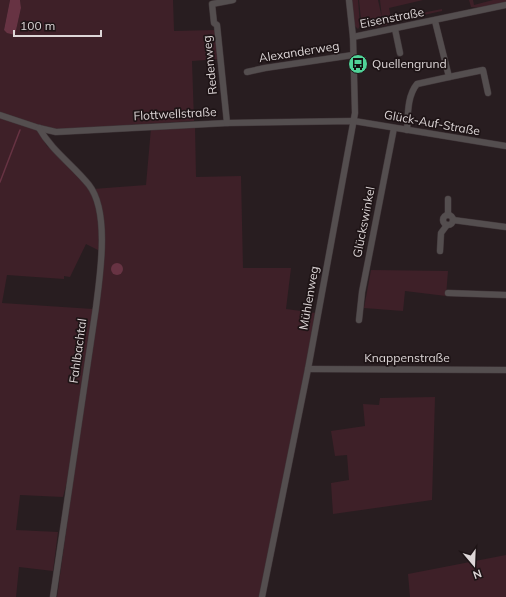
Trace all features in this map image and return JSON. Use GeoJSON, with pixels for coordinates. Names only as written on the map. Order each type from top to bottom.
{"type":"FeatureCollection","features":[{"type":"Feature","properties":{"kind":"street","name":"Redenweg"},"geometry":{"type":"LineString","coordinates":[[227,123],[217,25],[214,23],[212,4],[233,0]]}},
{"type":"Feature","properties":{"kind":"street","name":"Mühlenweg"},"geometry":{"type":"LineString","coordinates":[[262,597],[308,369],[354,121],[356,103],[353,37],[349,0]]}},
{"type":"Feature","properties":{"kind":"street","name":"Eisenstraße"},"geometry":{"type":"LineString","coordinates":[[353,37],[506,5]]}},
{"type":"Feature","properties":{"kind":"street"},"geometry":{"type":"LineString","coordinates":[[435,21],[449,77]]}},
{"type":"Feature","properties":{"kind":"street"},"geometry":{"type":"LineString","coordinates":[[395,29],[400,53]]}},
{"type":"Feature","properties":{"kind":"street","name":"Alexanderweg"},"geometry":{"type":"LineString","coordinates":[[247,72],[354,55]]}},
{"type":"Feature","properties":{"kind":"street"},"geometry":{"type":"LineString","coordinates":[[407,130],[409,102],[413,88],[417,84],[483,70],[488,93]]}},
{"type":"Feature","properties":{"kind":"street","name":"Flottwellstraße"},"geometry":{"type":"LineString","coordinates":[[0,115],[38,128],[56,132],[227,123],[354,121]]}},
{"type":"Feature","properties":{"kind":"street","name":"Glück-Auf-Straße"},"geometry":{"type":"LineString","coordinates":[[354,121],[506,146]]}},
{"type":"Feature","properties":{"kind":"street","name":"Fahlbachtal"},"geometry":{"type":"LineString","coordinates":[[38,128],[48,144],[90,186],[100,211],[101,226],[102,262],[52,597]]}},
{"type":"Feature","properties":{"kind":"street","name":"Glückswinkel"},"geometry":{"type":"LineString","coordinates":[[359,320],[362,292],[394,128]]}},
{"type":"Feature","properties":{"kind":"street"},"geometry":{"type":"LineString","coordinates":[[448,199],[448,215]]}},
{"type":"Feature","properties":{"kind":"street"},"geometry":{"type":"LineString","coordinates":[[448,215],[452,217],[453,220],[506,227]]}},
{"type":"Feature","properties":{"kind":"street"},"geometry":{"type":"LineString","coordinates":[[447,225],[443,220],[445,216],[448,215]]}},
{"type":"Feature","properties":{"kind":"street"},"geometry":{"type":"LineString","coordinates":[[440,251],[441,233],[447,225],[452,224],[453,220]]}},
{"type":"Feature","properties":{"kind":"street"},"geometry":{"type":"LineString","coordinates":[[448,293],[506,295]]}},
{"type":"Feature","properties":{"kind":"street","name":"Knappenstraße"},"geometry":{"type":"LineString","coordinates":[[308,369],[506,370]]}},
{"type":"Feature","properties":{"kind":"shaded area"},"geometry":{"type":"Polygon","coordinates":[[[0,0],[10,0],[4,30],[15,35],[21,8],[20,0],[173,0],[174,31],[216,30],[220,59],[192,61],[194,121],[52,129],[0,114],[0,0]]]}},
{"type":"Feature","properties":{"kind":"shaded area"},"geometry":{"type":"Polygon","coordinates":[[[10,0],[20,0],[21,8],[15,35],[7,33],[4,30],[10,0]]]}},
{"type":"Feature","properties":{"kind":"shaded area"},"geometry":{"type":"Polygon","coordinates":[[[351,0],[358,0],[360,26],[358,29],[354,25],[351,0]]]}},
{"type":"Feature","properties":{"kind":"shaded area"},"geometry":{"type":"Polygon","coordinates":[[[359,0],[378,0],[382,18],[380,0],[423,0],[389,8],[391,18],[387,25],[362,29],[359,0]]]}},
{"type":"Feature","properties":{"kind":"shaded area"},"geometry":{"type":"Polygon","coordinates":[[[469,0],[473,0],[474,5],[493,0],[506,0],[506,2],[479,8],[471,7],[469,0]]]}},
{"type":"Feature","properties":{"kind":"shaded area"},"geometry":{"type":"Polygon","coordinates":[[[442,9],[442,11],[396,21],[396,18],[442,9]]]}},
{"type":"Feature","properties":{"kind":"shaded area"},"geometry":{"type":"Polygon","coordinates":[[[0,117],[37,129],[47,146],[73,169],[88,187],[98,209],[100,251],[86,244],[70,277],[64,276],[64,279],[7,275],[2,303],[93,309],[69,474],[63,497],[20,495],[16,530],[58,532],[53,571],[19,567],[16,597],[0,597],[0,117]]]}},
{"type":"Feature","properties":{"kind":"shaded area"},"geometry":{"type":"Polygon","coordinates":[[[195,126],[196,177],[241,176],[243,268],[291,268],[286,309],[316,313],[260,597],[57,597],[99,293],[101,210],[93,189],[146,185],[151,128],[195,126]]]}},
{"type":"Feature","properties":{"kind":"shaded area"},"geometry":{"type":"Polygon","coordinates":[[[117,263],[121,265],[123,269],[121,273],[117,275],[113,273],[111,269],[113,265],[117,263]]]}},
{"type":"Feature","properties":{"kind":"shaded area"},"geometry":{"type":"Polygon","coordinates":[[[371,270],[448,271],[446,296],[405,291],[403,311],[364,308],[371,270]]]}},
{"type":"Feature","properties":{"kind":"shaded area"},"geometry":{"type":"Polygon","coordinates":[[[435,397],[432,500],[333,514],[331,483],[349,480],[347,455],[335,456],[331,431],[365,426],[363,404],[379,405],[380,398],[435,397]]]}},
{"type":"Feature","properties":{"kind":"shaded area"},"geometry":{"type":"Polygon","coordinates":[[[506,555],[506,597],[410,597],[408,574],[506,555]]]}},
{"type":"Feature","properties":{"kind":"waterway"},"geometry":{"type":"LineString","coordinates":[[0,182],[20,130]]}},
{"type":"Feature","properties":{"kind":"place","name":"Quellengrund"},"geometry":{"type":"Point","coordinates":[358,64]}}]}
